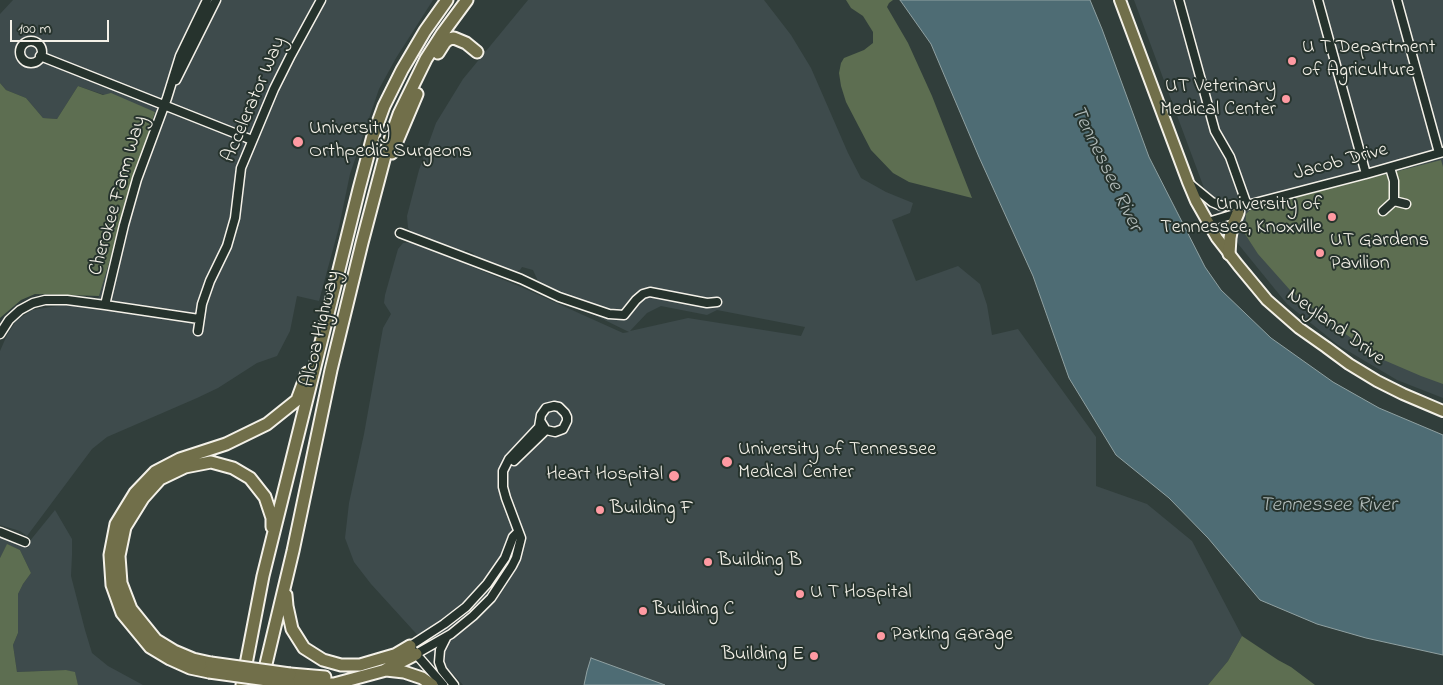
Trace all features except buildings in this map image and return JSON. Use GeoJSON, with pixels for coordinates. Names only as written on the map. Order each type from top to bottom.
{"type":"FeatureCollection","features":[{"type":"Feature","properties":{"kind":"highway","name":"Alcoa Highway"},"geometry":{"type":"LineString","coordinates":[[242,685],[263,576],[373,136],[384,106],[402,70],[425,31],[447,0]]}},
{"type":"Feature","properties":{"kind":"highway","name":"Alcoa Highway"},"geometry":{"type":"LineString","coordinates":[[261,685],[286,581],[332,370],[386,148],[416,78],[437,42],[467,0]]}},
{"type":"Feature","properties":{"kind":"highway"},"geometry":{"type":"LineString","coordinates":[[373,201],[420,86],[440,50],[449,38],[454,38],[466,43],[477,52]]}},
{"type":"Feature","properties":{"kind":"highway"},"geometry":{"type":"LineString","coordinates":[[1229,254],[1232,226],[1238,213]]}},
{"type":"Feature","properties":{"kind":"highway"},"geometry":{"type":"LineString","coordinates":[[342,258],[313,357],[296,400],[267,424],[226,444],[180,459],[154,472],[135,493],[116,524],[110,555],[112,585],[122,613],[150,647],[190,668],[210,667],[334,684],[386,670],[404,672],[422,678],[432,685]]}},
{"type":"Feature","properties":{"kind":"highway"},"geometry":{"type":"LineString","coordinates":[[210,667],[174,651],[156,640],[131,609],[121,583],[119,556],[125,527],[142,498],[160,479],[184,467],[211,462],[232,468],[250,478],[265,497],[272,518],[271,546]]}},
{"type":"Feature","properties":{"kind":"highway"},"geometry":{"type":"LineString","coordinates":[[286,581],[287,606],[292,629],[304,648],[323,660],[341,666],[360,665],[413,650]]}},
{"type":"Feature","properties":{"kind":"highway"},"geometry":{"type":"LineString","coordinates":[[351,685],[386,670],[413,650]]}},
{"type":"Feature","properties":{"kind":"highway"},"geometry":{"type":"LineString","coordinates":[[289,678],[332,677],[360,671],[379,664],[394,655]]}},
{"type":"Feature","properties":{"kind":"main road","name":"Neyland Drive"},"geometry":{"type":"LineString","coordinates":[[1120,0],[1188,182],[1208,222],[1229,254],[1267,300],[1299,328],[1349,364],[1377,381],[1443,411]]}},
{"type":"Feature","properties":{"kind":"street","name":"Cherokee Farm Way"},"geometry":{"type":"LineString","coordinates":[[105,305],[134,188],[180,56],[207,0]]}},
{"type":"Feature","properties":{"kind":"street","name":"Cherokee Farm Way"},"geometry":{"type":"LineString","coordinates":[[165,101],[216,0]]}},
{"type":"Feature","properties":{"kind":"street","name":"Accelerator Way"},"geometry":{"type":"LineString","coordinates":[[198,331],[202,304],[210,281],[227,246],[235,218],[241,168],[291,55],[321,0]]}},
{"type":"Feature","properties":{"kind":"street"},"geometry":{"type":"LineString","coordinates":[[1179,0],[1215,131],[1230,157],[1246,205],[1238,213],[1208,222]]}},
{"type":"Feature","properties":{"kind":"street"},"geometry":{"type":"LineString","coordinates":[[1318,0],[1366,174]]}},
{"type":"Feature","properties":{"kind":"street"},"geometry":{"type":"LineString","coordinates":[[1397,0],[1441,152]]}},
{"type":"Feature","properties":{"kind":"street"},"geometry":{"type":"LineString","coordinates":[[40,56],[165,101],[252,140]]}},
{"type":"Feature","properties":{"kind":"street","name":"Jacob Drive"},"geometry":{"type":"LineString","coordinates":[[1188,182],[1212,202],[1219,205],[1246,205],[1366,174],[1441,152]]}},
{"type":"Feature","properties":{"kind":"street"},"geometry":{"type":"LineString","coordinates":[[1383,211],[1394,201],[1394,181],[1391,171]]}},
{"type":"Feature","properties":{"kind":"street"},"geometry":{"type":"LineString","coordinates":[[1394,201],[1406,204]]}},
{"type":"Feature","properties":{"kind":"street"},"geometry":{"type":"LineString","coordinates":[[400,233],[521,279],[559,297],[609,314],[624,315],[636,300],[643,294],[650,292],[707,303],[717,302]]}},
{"type":"Feature","properties":{"kind":"street"},"geometry":{"type":"LineString","coordinates":[[0,334],[9,320],[20,310],[33,303],[45,300],[66,300],[105,305],[200,320]]}},
{"type":"Feature","properties":{"kind":"street"},"geometry":{"type":"LineString","coordinates":[[413,650],[448,636],[473,616],[491,598],[516,558],[521,538],[506,498],[503,471],[505,464],[539,427],[543,411],[550,406],[559,407],[565,412],[567,421],[563,429],[555,432],[546,430],[541,422]]}},
{"type":"Feature","properties":{"kind":"street"},"geometry":{"type":"LineString","coordinates":[[504,480],[513,462],[546,430]]}},
{"type":"Feature","properties":{"kind":"street"},"geometry":{"type":"LineString","coordinates":[[0,532],[25,542]]}},
{"type":"Feature","properties":{"kind":"street"},"geometry":{"type":"LineString","coordinates":[[413,650],[466,607],[482,590],[505,558],[518,532]]}},
{"type":"Feature","properties":{"kind":"street"},"geometry":{"type":"LineString","coordinates":[[448,636],[440,650],[440,662],[442,670],[454,685]]}},
{"type":"Feature","properties":{"kind":"street"},"geometry":{"type":"LineString","coordinates":[[413,650],[443,685]]}},
{"type":"Feature","properties":{"kind":"shaded area"},"geometry":{"type":"Polygon","coordinates":[[[13,0],[433,0],[396,58],[379,89],[350,174],[339,227],[319,301],[297,296],[290,331],[277,356],[257,363],[218,388],[107,437],[92,449],[27,536],[20,531],[0,525],[0,351],[16,321],[32,310],[64,305],[95,309],[155,112],[78,86],[57,119],[43,118],[26,98],[6,90],[0,83],[0,14],[13,0]]]}},
{"type":"Feature","properties":{"kind":"shaded area","name":"University of Tennessee Medical Center"},"geometry":{"type":"Polygon","coordinates":[[[528,0],[764,0],[791,35],[811,68],[861,178],[886,192],[913,203],[910,213],[892,220],[916,281],[958,266],[980,284],[987,305],[992,335],[1018,329],[1096,437],[1096,486],[1147,504],[1192,541],[1242,636],[1228,661],[1208,685],[463,685],[371,584],[354,562],[345,538],[349,503],[364,434],[383,328],[391,314],[384,303],[398,249],[403,243],[412,242],[521,287],[623,333],[629,332],[570,303],[569,297],[538,281],[533,270],[522,267],[515,272],[507,271],[476,259],[473,253],[466,250],[461,252],[414,234],[408,228],[407,216],[419,170],[436,123],[463,79],[528,0]],[[661,306],[647,313],[630,331],[688,318],[801,336],[805,327],[717,310],[707,315],[661,306]]]}},
{"type":"Feature","properties":{"kind":"shaded area","name":"University of Tennessee, Knoxville"},"geometry":{"type":"Polygon","coordinates":[[[1134,0],[1443,0],[1443,398],[1397,380],[1338,345],[1287,304],[1239,245],[1204,188],[1134,0]]]}},
{"type":"Feature","properties":{"kind":"shaded area"},"geometry":{"type":"Polygon","coordinates":[[[55,510],[72,539],[71,576],[92,653],[108,666],[143,685],[78,685],[75,673],[66,670],[17,672],[13,645],[18,633],[18,594],[31,573],[20,550],[7,545],[0,558],[0,537],[15,541],[21,546],[28,548],[29,542],[55,510]]]}},
{"type":"Feature","properties":{"kind":"green space"},"geometry":{"type":"Polygon","coordinates":[[[846,0],[893,0],[887,7],[908,43],[932,96],[972,198],[909,182],[893,173],[871,150],[846,102],[839,73],[844,58],[864,50],[873,43],[873,32],[863,16],[851,8],[846,0]]]}},
{"type":"Feature","properties":{"kind":"green space"},"geometry":{"type":"Polygon","coordinates":[[[0,83],[6,90],[26,98],[43,118],[57,119],[78,86],[103,95],[111,93],[155,112],[99,296],[35,294],[21,300],[0,318],[0,83]]]}},
{"type":"Feature","properties":{"kind":"green space"},"geometry":{"type":"Polygon","coordinates":[[[1441,160],[1443,167],[1443,384],[1379,358],[1333,325],[1290,290],[1258,254],[1245,234],[1246,214],[1251,209],[1441,160]]]}},
{"type":"Feature","properties":{"kind":"green space"},"geometry":{"type":"Polygon","coordinates":[[[7,544],[20,550],[31,573],[18,594],[18,633],[13,645],[17,672],[66,670],[75,672],[78,685],[0,685],[0,558],[7,544]]]}},
{"type":"Feature","properties":{"kind":"green space"},"geometry":{"type":"Polygon","coordinates":[[[1242,636],[1291,667],[1315,685],[1208,685],[1228,661],[1242,636]]]}},
{"type":"Feature","properties":{"kind":"water","name":"Tennessee River"},"geometry":{"type":"Polygon","coordinates":[[[900,0],[1090,0],[1149,157],[1205,267],[1221,290],[1271,338],[1333,382],[1379,408],[1443,435],[1443,655],[1366,638],[1317,624],[1260,600],[1208,538],[1169,498],[1116,455],[1069,378],[1033,276],[979,157],[931,44],[900,0]]]}},
{"type":"Feature","properties":{"kind":"water"},"geometry":{"type":"Polygon","coordinates":[[[591,658],[665,685],[584,685],[591,658]]]}},
{"type":"Feature","properties":{"kind":"place","name":"U T Department of Agriculture"},"geometry":{"type":"Point","coordinates":[1292,61]}},
{"type":"Feature","properties":{"kind":"place","name":"UT Veterinary Medical Center"},"geometry":{"type":"Point","coordinates":[1286,99]}},
{"type":"Feature","properties":{"kind":"place","name":"University Orthpedic Surgeons"},"geometry":{"type":"Point","coordinates":[298,142]}},
{"type":"Feature","properties":{"kind":"place","name":"University of Tennessee, Knoxville"},"geometry":{"type":"Point","coordinates":[1332,217]}},
{"type":"Feature","properties":{"kind":"place","name":"UT Gardens Pavilion"},"geometry":{"type":"Point","coordinates":[1320,253]}},
{"type":"Feature","properties":{"kind":"place","name":"University of Tennessee Medical Center"},"geometry":{"type":"Point","coordinates":[727,462]}},
{"type":"Feature","properties":{"kind":"place","name":"Heart Hospital"},"geometry":{"type":"Point","coordinates":[674,476]}},
{"type":"Feature","properties":{"kind":"place","name":"Building F"},"geometry":{"type":"Point","coordinates":[600,510]}},
{"type":"Feature","properties":{"kind":"place","name":"Building B"},"geometry":{"type":"Point","coordinates":[708,562]}},
{"type":"Feature","properties":{"kind":"place","name":"U T Hospital"},"geometry":{"type":"Point","coordinates":[800,594]}},
{"type":"Feature","properties":{"kind":"place","name":"Building C"},"geometry":{"type":"Point","coordinates":[643,611]}},
{"type":"Feature","properties":{"kind":"place","name":"Parking Garage"},"geometry":{"type":"Point","coordinates":[881,636]}},
{"type":"Feature","properties":{"kind":"place","name":"Building E"},"geometry":{"type":"Point","coordinates":[814,656]}}]}
